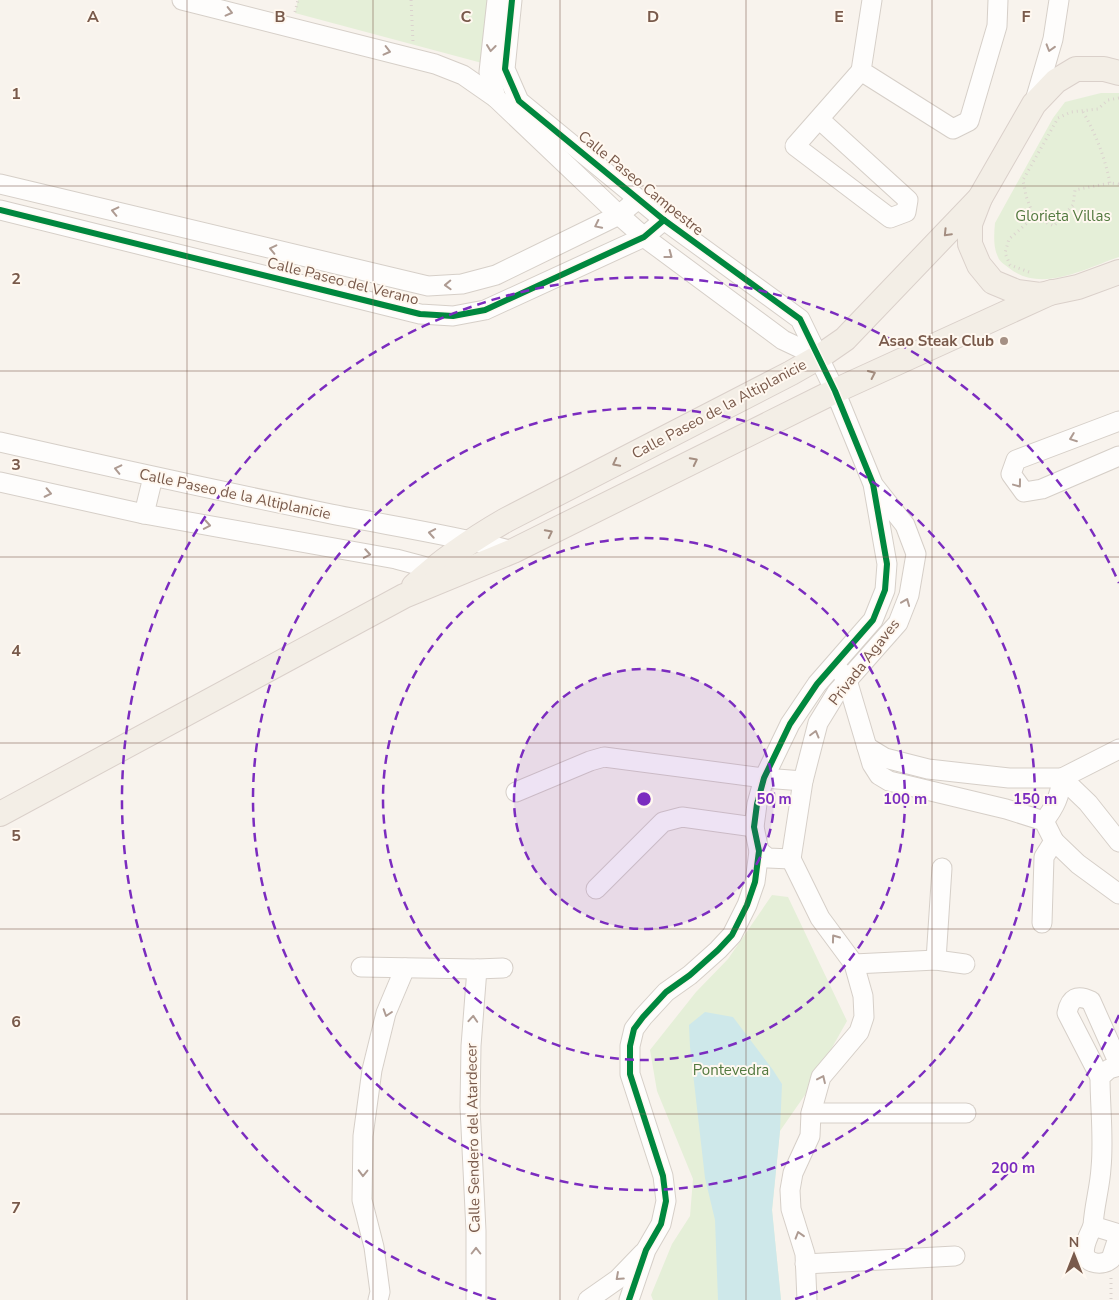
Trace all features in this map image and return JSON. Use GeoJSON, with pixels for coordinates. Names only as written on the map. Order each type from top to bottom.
{"type":"FeatureCollection","features":[{"type":"Feature","properties":{"kind":"main road"},"geometry":{"type":"LineString","coordinates":[[1119,73],[1104,69],[1076,69],[1056,81],[1034,104],[980,198],[970,224],[970,244],[979,265],[993,282],[1017,292],[1040,295],[1078,286],[1119,272]]}},
{"type":"Feature","properties":{"kind":"main road","name":"Calle Paseo de la Altiplanicie"},"geometry":{"type":"LineString","coordinates":[[404,596],[434,568],[472,540],[506,520],[782,378],[819,357],[852,332],[980,198]]}},
{"type":"Feature","properties":{"kind":"main road"},"geometry":{"type":"LineString","coordinates":[[0,814],[404,596],[457,576],[513,551],[835,391],[1052,292]]}},
{"type":"Feature","properties":{"kind":"street"},"geometry":{"type":"LineString","coordinates":[[182,0],[435,64],[463,76],[496,98],[619,215],[644,236],[783,340],[819,357]]}},
{"type":"Feature","properties":{"kind":"street"},"geometry":{"type":"LineString","coordinates":[[496,98],[489,72],[497,0]]}},
{"type":"Feature","properties":{"kind":"street","name":"Calle Paseo Campestre"},"geometry":{"type":"LineString","coordinates":[[512,0],[504,69],[520,101],[664,220],[800,319],[835,391]]}},
{"type":"Feature","properties":{"kind":"street"},"geometry":{"type":"LineString","coordinates":[[819,119],[908,200],[906,212],[890,218],[795,146],[861,71],[872,0]]}},
{"type":"Feature","properties":{"kind":"street"},"geometry":{"type":"LineString","coordinates":[[861,71],[953,129],[969,121],[997,26],[998,0]]}},
{"type":"Feature","properties":{"kind":"street"},"geometry":{"type":"LineString","coordinates":[[1034,104],[1053,39],[1059,0]]}},
{"type":"Feature","properties":{"kind":"street","name":"Calle Paseo del Verano"},"geometry":{"type":"LineString","coordinates":[[0,184],[428,286],[462,284],[496,275],[619,215],[638,199]]}},
{"type":"Feature","properties":{"kind":"street","name":"Calle Paseo del Verano"},"geometry":{"type":"LineString","coordinates":[[0,210],[420,314],[453,316],[486,310],[644,236],[664,220]]}},
{"type":"Feature","properties":{"kind":"street"},"geometry":{"type":"LineString","coordinates":[[134,243],[138,217]]}},
{"type":"Feature","properties":{"kind":"street"},"geometry":{"type":"LineString","coordinates":[[300,283],[306,256]]}},
{"type":"Feature","properties":{"kind":"street","name":"Privada Agaves"},"geometry":{"type":"LineString","coordinates":[[646,1250],[661,1224],[666,1201],[664,1176],[630,1074],[630,1046],[634,1029],[642,1017],[666,992],[690,975],[732,935],[747,905],[755,882],[759,851],[754,827],[757,804],[764,778],[790,724],[817,684],[873,620],[885,590],[887,564],[873,484],[835,391]]}},
{"type":"Feature","properties":{"kind":"street"},"geometry":{"type":"LineString","coordinates":[[1119,421],[1016,460],[1011,474],[1024,492],[1042,489],[1119,456]]}},
{"type":"Feature","properties":{"kind":"street","name":"Calle Paseo de la Altiplanicie"},"geometry":{"type":"LineString","coordinates":[[0,442],[153,477],[401,528],[472,540],[513,551]]}},
{"type":"Feature","properties":{"kind":"street"},"geometry":{"type":"LineString","coordinates":[[144,514],[153,477]]}},
{"type":"Feature","properties":{"kind":"street"},"geometry":{"type":"LineString","coordinates":[[0,482],[144,514],[396,559],[434,568],[457,576]]}},
{"type":"Feature","properties":{"kind":"street","name":"Privada Agaves"},"geometry":{"type":"LineString","coordinates":[[791,859],[803,781],[818,723],[837,692],[898,623],[909,595],[914,574],[916,554],[905,525],[873,484]]}},
{"type":"Feature","properties":{"kind":"street"},"geometry":{"type":"LineString","coordinates":[[835,662],[847,680],[872,764],[880,775],[889,781],[1006,808],[1044,821],[1054,841],[1078,864],[1119,894]]}},
{"type":"Feature","properties":{"kind":"street"},"geometry":{"type":"LineString","coordinates":[[867,747],[885,758],[928,769],[1009,778],[1062,778],[1119,749]]}},
{"type":"Feature","properties":{"kind":"street"},"geometry":{"type":"LineString","coordinates":[[516,792],[604,757],[764,778],[803,781]]}},
{"type":"Feature","properties":{"kind":"street"},"geometry":{"type":"LineString","coordinates":[[1044,821],[1054,808],[1060,794],[1062,778]]}},
{"type":"Feature","properties":{"kind":"street"},"geometry":{"type":"LineString","coordinates":[[1062,778],[1088,803],[1119,842]]}},
{"type":"Feature","properties":{"kind":"street"},"geometry":{"type":"LineString","coordinates":[[596,889],[664,822],[672,818],[682,817],[754,827]]}},
{"type":"Feature","properties":{"kind":"street"},"geometry":{"type":"LineString","coordinates":[[1042,923],[1044,857],[1054,841]]}},
{"type":"Feature","properties":{"kind":"street"},"geometry":{"type":"LineString","coordinates":[[759,851],[768,858],[791,859],[820,918],[854,964],[863,996],[864,1017],[859,1032],[821,1077],[811,1113],[810,1136],[793,1174],[790,1190],[791,1209],[805,1254],[807,1300]]}},
{"type":"Feature","properties":{"kind":"street"},"geometry":{"type":"LineString","coordinates":[[936,960],[942,868]]}},
{"type":"Feature","properties":{"kind":"street"},"geometry":{"type":"LineString","coordinates":[[854,964],[936,960],[964,964]]}},
{"type":"Feature","properties":{"kind":"street"},"geometry":{"type":"LineString","coordinates":[[361,967],[503,968]]}},
{"type":"Feature","properties":{"kind":"street"},"geometry":{"type":"LineString","coordinates":[[378,1300],[380,1292],[374,1247],[362,1200],[363,1136],[372,1070],[386,1013],[404,968]]}},
{"type":"Feature","properties":{"kind":"street","name":"Calle Sendero del Atardecer"},"geometry":{"type":"LineString","coordinates":[[476,969],[470,1046],[470,1107],[476,1231],[476,1300]]}},
{"type":"Feature","properties":{"kind":"street"},"geometry":{"type":"LineString","coordinates":[[1093,1226],[1119,1235],[1111,1259],[1102,1263],[1094,1263],[1088,1260],[1084,1254],[1084,1247],[1093,1226],[1102,1151],[1100,1077],[1068,1013],[1069,1003],[1074,999],[1083,997],[1091,1001],[1119,1065],[1108,1069],[1100,1077]]}},
{"type":"Feature","properties":{"kind":"street"},"geometry":{"type":"LineString","coordinates":[[811,1113],[966,1113]]}},
{"type":"Feature","properties":{"kind":"street"},"geometry":{"type":"LineString","coordinates":[[588,1300],[618,1279],[646,1250]]}},
{"type":"Feature","properties":{"kind":"street"},"geometry":{"type":"LineString","coordinates":[[629,1300],[646,1250]]}},
{"type":"Feature","properties":{"kind":"street"},"geometry":{"type":"LineString","coordinates":[[805,1264],[955,1256]]}},
{"type":"Feature","properties":{"kind":"path"},"geometry":{"type":"LineString","coordinates":[[298,0],[295,13],[304,15]]}},
{"type":"Feature","properties":{"kind":"path"},"geometry":{"type":"LineString","coordinates":[[404,42],[413,44],[411,0]]}},
{"type":"Feature","properties":{"kind":"path"},"geometry":{"type":"LineString","coordinates":[[1119,98],[1108,100],[1098,109],[1071,112],[1058,118],[1023,180],[1026,196],[1034,217],[1054,226],[1074,205],[1075,190],[1110,183],[1119,184]]}},
{"type":"Feature","properties":{"kind":"path"},"geometry":{"type":"LineString","coordinates":[[1083,112],[1092,126],[1110,183]]}},
{"type":"Feature","properties":{"kind":"path"},"geometry":{"type":"LineString","coordinates":[[1033,273],[1010,265],[1005,253],[1009,240],[1034,217]]}},
{"type":"Feature","properties":{"kind":"green space"},"geometry":{"type":"Polygon","coordinates":[[[298,0],[489,0],[482,63],[295,13],[298,0]]]}},
{"type":"Feature","properties":{"kind":"green space","name":"Glorieta Villas"},"geometry":{"type":"Polygon","coordinates":[[[1101,93],[1119,93],[1119,257],[1078,272],[1049,279],[1035,279],[1022,275],[1002,263],[996,253],[995,223],[1053,118],[1065,102],[1101,93]]]}},
{"type":"Feature","properties":{"kind":"green space","name":"Pontevedra"},"geometry":{"type":"Polygon","coordinates":[[[772,895],[788,897],[847,1021],[807,1092],[780,1131],[772,1210],[781,1300],[653,1300],[651,1295],[672,1244],[690,1216],[693,1179],[657,1091],[650,1050],[696,992],[728,959],[772,895]]]}},
{"type":"Feature","properties":{"kind":"water"},"geometry":{"type":"Polygon","coordinates":[[[705,1012],[733,1017],[782,1084],[780,1131],[772,1210],[781,1300],[718,1300],[715,1220],[705,1178],[689,1025],[705,1012]]]}},
{"type":"Feature","properties":{"kind":"cycle path"},"geometry":{"type":"LineString","coordinates":[[512,0],[505,69],[519,101],[664,220],[800,319],[835,391],[873,484],[887,564],[885,590],[873,620],[817,684],[790,724],[764,778],[757,804],[754,827],[759,851],[755,882],[747,905],[732,935],[690,975],[666,992],[634,1029],[630,1046],[630,1074],[663,1176],[666,1201],[661,1224],[646,1250],[629,1300]]}},
{"type":"Feature","properties":{"kind":"cycle path"},"geometry":{"type":"LineString","coordinates":[[0,210],[420,314],[453,316],[485,310],[644,237],[664,220]]}},
{"type":"Feature","properties":{"kind":"place","name":"Asao Steak Club"},"geometry":{"type":"Point","coordinates":[1004,341]}}]}
